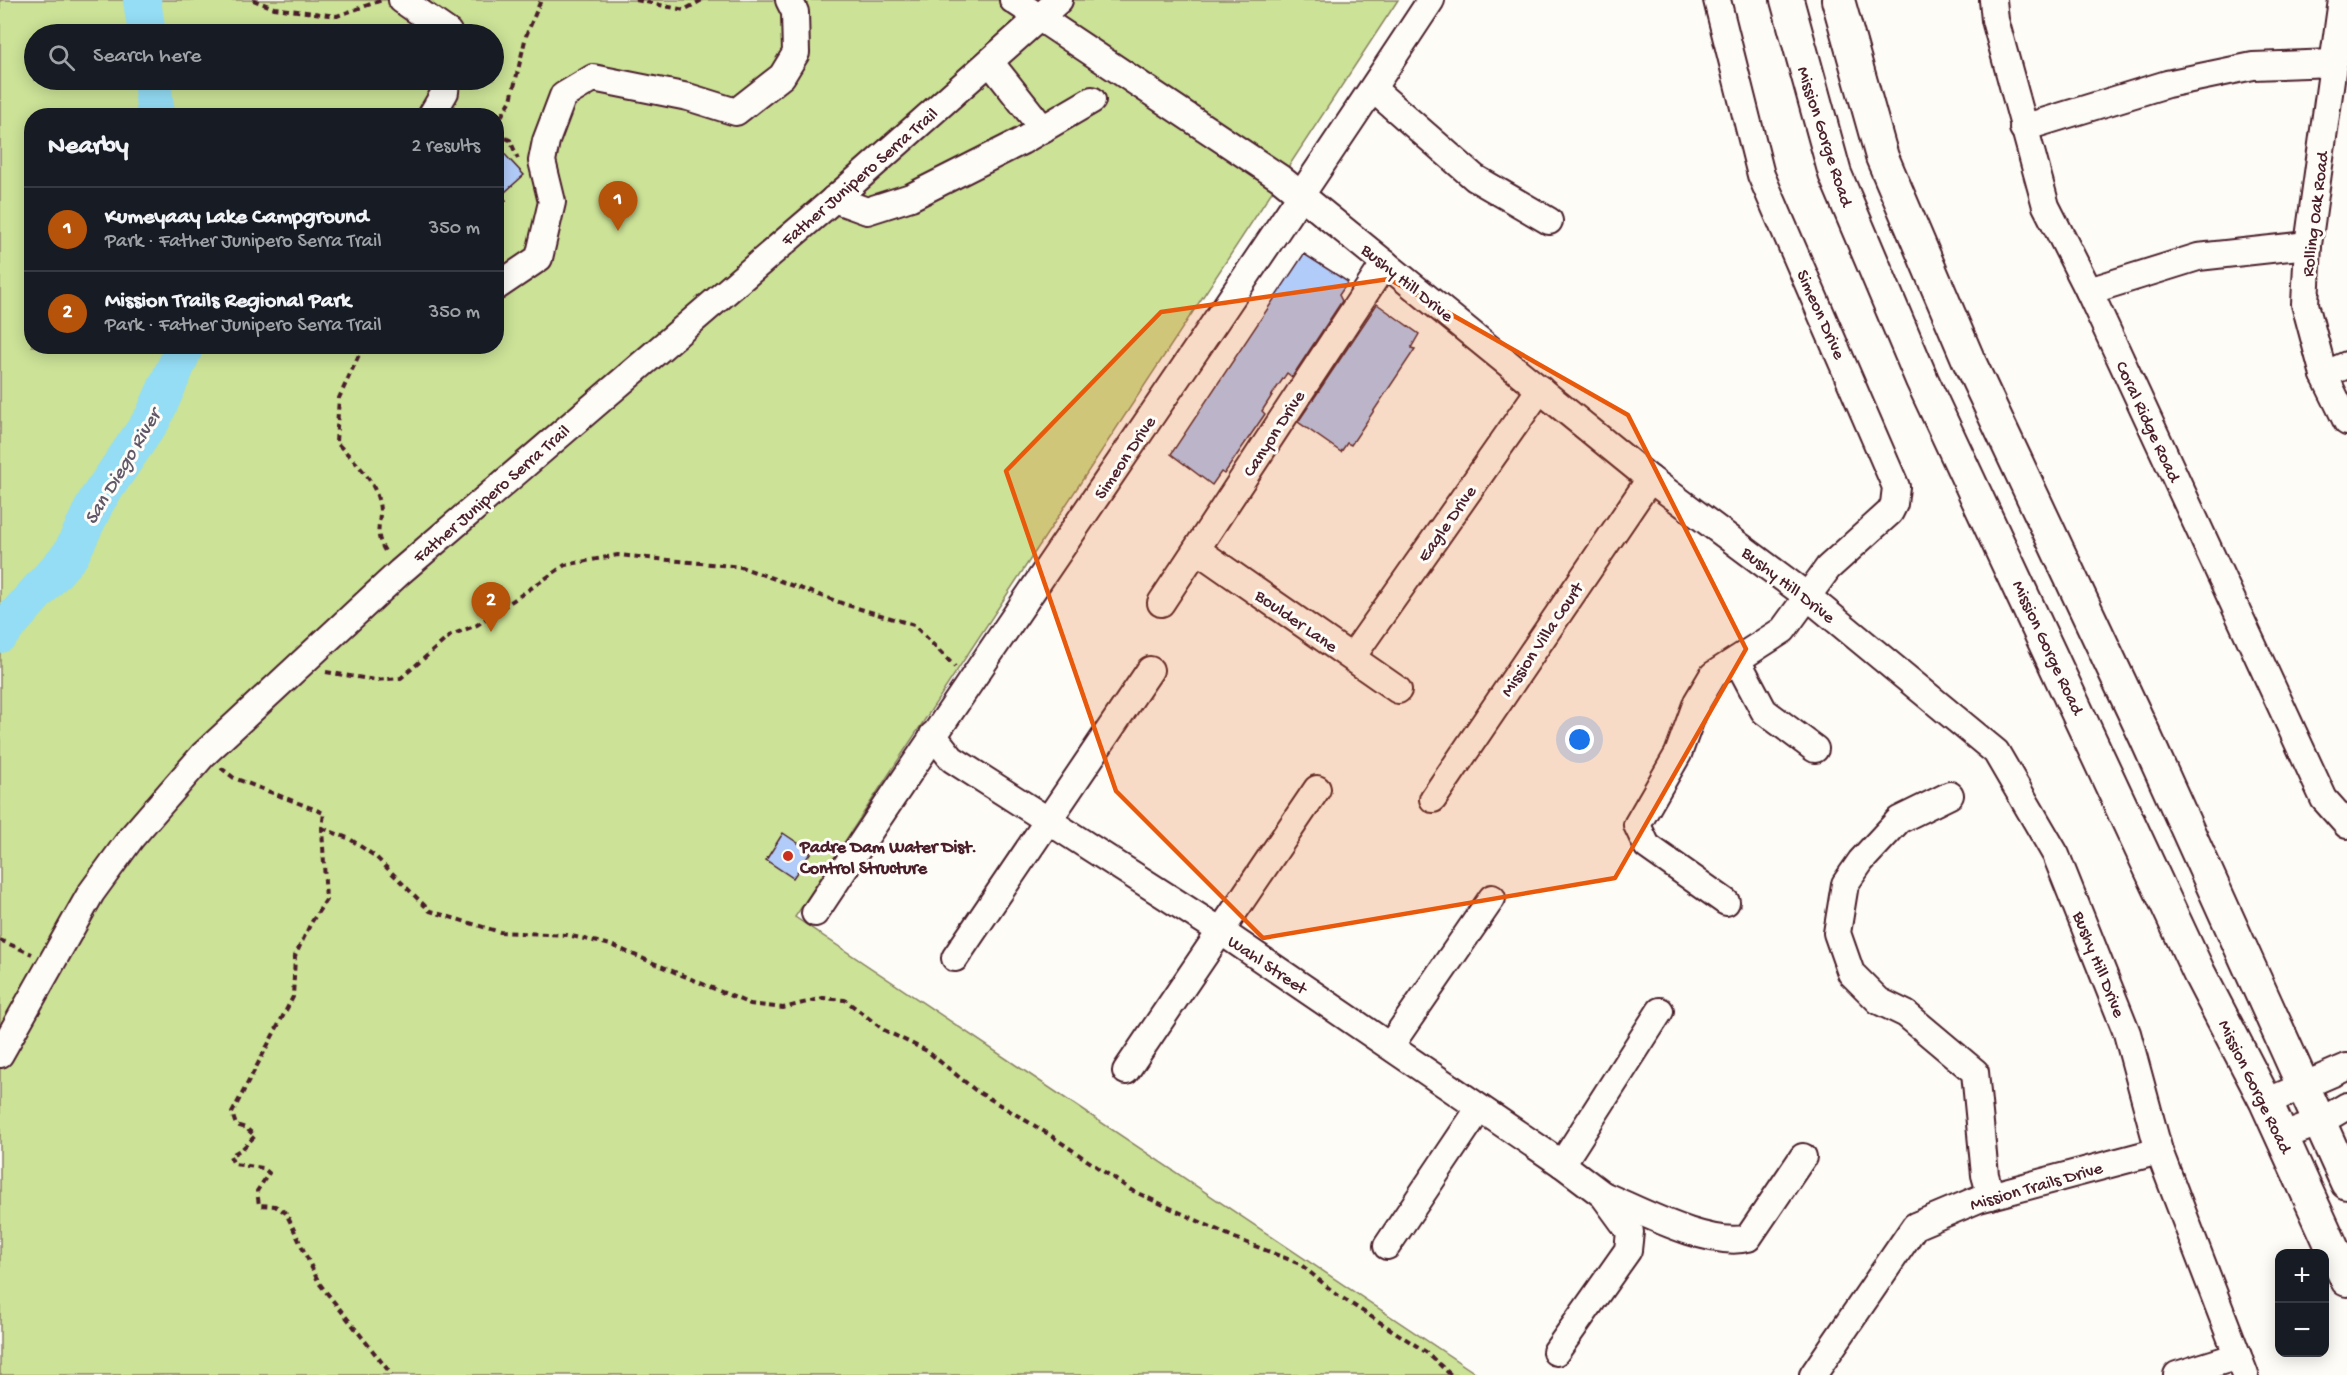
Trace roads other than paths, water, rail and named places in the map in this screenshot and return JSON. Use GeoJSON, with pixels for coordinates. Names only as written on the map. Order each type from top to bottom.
{"type":"FeatureCollection","features":[{"type":"Feature","properties":{"kind":"main road","name":"Mission Gorge Road"},"geometry":{"type":"LineString","coordinates":[[1787,0],[1835,174],[1922,380],[2199,973],[2266,1102],[2347,1280]]}},
{"type":"Feature","properties":{"kind":"main road"},"geometry":{"type":"LineString","coordinates":[[1838,0],[1882,157],[1968,359],[2272,1012],[2318,1123],[2347,1183]]}},
{"type":"Feature","properties":{"kind":"street"},"geometry":{"type":"LineString","coordinates":[[402,0],[436,24]]}},
{"type":"Feature","properties":{"kind":"street"},"geometry":{"type":"LineString","coordinates":[[504,282],[539,258],[552,202],[542,161],[546,141],[563,96],[593,78],[688,97],[736,112],[782,75],[796,53],[795,12],[789,0]]}},
{"type":"Feature","properties":{"kind":"street","name":"Bushy Hill Drive"},"geometry":{"type":"LineString","coordinates":[[1013,0],[1302,196],[1650,479],[1807,596],[1996,752],[2056,855],[2127,1033],[2159,1151],[2242,1366]]}},
{"type":"Feature","properties":{"kind":"street","name":"Father Junipero Serra Trail"},"geometry":{"type":"LineString","coordinates":[[0,1054],[91,893],[124,847],[174,786],[203,755],[295,667],[400,572],[834,199],[1059,0]]}},
{"type":"Feature","properties":{"kind":"street","name":"Simeon Drive"},"geometry":{"type":"LineString","coordinates":[[815,913],[933,735],[1302,196],[1431,0]]}},
{"type":"Feature","properties":{"kind":"street","name":"Simeon Drive"},"geometry":{"type":"LineString","coordinates":[[1717,0],[1761,175],[1896,487],[1894,504],[1890,512],[1828,568],[1783,630],[1713,675],[1697,702],[1678,754],[1637,825],[1647,846],[1726,902]]}},
{"type":"Feature","properties":{"kind":"street","name":"Coral Ridge Road"},"geometry":{"type":"LineString","coordinates":[[1993,0],[1995,20],[2046,206],[2089,291],[2324,799],[2347,825]]}},
{"type":"Feature","properties":{"kind":"street","name":"Rolling Oak Road"},"geometry":{"type":"LineString","coordinates":[[2342,0],[2308,245],[2305,304],[2336,370],[2347,422]]}},
{"type":"Feature","properties":{"kind":"street"},"geometry":{"type":"LineString","coordinates":[[990,62],[1043,129]]}},
{"type":"Feature","properties":{"kind":"street"},"geometry":{"type":"LineString","coordinates":[[2023,128],[2167,84],[2253,66],[2334,63]]}},
{"type":"Feature","properties":{"kind":"street"},"geometry":{"type":"LineString","coordinates":[[1373,89],[1475,178],[1549,221]]}},
{"type":"Feature","properties":{"kind":"street"},"geometry":{"type":"LineString","coordinates":[[436,108],[445,90]]}},
{"type":"Feature","properties":{"kind":"street"},"geometry":{"type":"LineString","coordinates":[[834,199],[867,211],[911,197],[1043,129],[1092,100]]}},
{"type":"Feature","properties":{"kind":"street"},"geometry":{"type":"LineString","coordinates":[[2089,291],[2198,257],[2308,245]]}},
{"type":"Feature","properties":{"kind":"street","name":"Canyon Drive"},"geometry":{"type":"LineString","coordinates":[[1161,603],[1385,263]]}},
{"type":"Feature","properties":{"kind":"street","name":"Eagle Drive"},"geometry":{"type":"LineString","coordinates":[[1352,657],[1540,389]]}},
{"type":"Feature","properties":{"kind":"street","name":"Mission Villa Court"},"geometry":{"type":"LineString","coordinates":[[1433,799],[1650,479]]}},
{"type":"Feature","properties":{"kind":"street","name":"Boulder Lane"},"geometry":{"type":"LineString","coordinates":[[1197,550],[1398,690]]}},
{"type":"Feature","properties":{"kind":"street"},"geometry":{"type":"LineString","coordinates":[[1737,660],[1764,711],[1815,749]]}},
{"type":"Feature","properties":{"kind":"street"},"geometry":{"type":"LineString","coordinates":[[955,958],[1150,670]]}},
{"type":"Feature","properties":{"kind":"street","name":"Wahl Street"},"geometry":{"type":"LineString","coordinates":[[933,735],[952,759],[1222,932],[1562,1164],[1603,1195]]}},
{"type":"Feature","properties":{"kind":"street"},"geometry":{"type":"LineString","coordinates":[[1126,1071],[1317,789]]}},
{"type":"Feature","properties":{"kind":"street"},"geometry":{"type":"LineString","coordinates":[[1950,795],[1899,820],[1861,861],[1845,884],[1837,933],[1851,973],[1879,1001],[1914,1020],[1975,1072],[1984,1175],[1991,1196]]}},
{"type":"Feature","properties":{"kind":"street"},"geometry":{"type":"LineString","coordinates":[[1390,1046],[1492,898]]}},
{"type":"Feature","properties":{"kind":"street"},"geometry":{"type":"LineString","coordinates":[[1562,1164],[1660,1011]]}},
{"type":"Feature","properties":{"kind":"street"},"geometry":{"type":"LineString","coordinates":[[2266,1102],[2347,1067]]}},
{"type":"Feature","properties":{"kind":"street"},"geometry":{"type":"LineString","coordinates":[[2281,1137],[2318,1123],[2347,1106]]}},
{"type":"Feature","properties":{"kind":"street"},"geometry":{"type":"LineString","coordinates":[[1387,1246],[1479,1109]]}},
{"type":"Feature","properties":{"kind":"street","name":"Mission Trails Drive"},"geometry":{"type":"LineString","coordinates":[[1813,1375],[1916,1226],[1955,1208],[1991,1196],[2159,1151]]}},
{"type":"Feature","properties":{"kind":"street"},"geometry":{"type":"LineString","coordinates":[[1603,1195],[1710,1238],[1733,1242],[1748,1238],[1803,1157]]}},
{"type":"Feature","properties":{"kind":"street"},"geometry":{"type":"LineString","coordinates":[[1556,1352],[1628,1250],[1630,1232],[1603,1195]]}},
{"type":"Feature","properties":{"kind":"street"},"geometry":{"type":"LineString","coordinates":[[2177,1375],[2242,1366]]}},
{"type":"Feature","properties":{"kind":"waterway","name":"San Diego River"},"geometry":{"type":"LineString","coordinates":[[142,0],[146,24]]}},
{"type":"Feature","properties":{"kind":"waterway","name":"San Diego River"},"geometry":{"type":"LineString","coordinates":[[153,90],[155,108]]}},
{"type":"Feature","properties":{"kind":"waterway","name":"San Diego River"},"geometry":{"type":"LineString","coordinates":[[0,634],[71,554],[97,500],[153,418],[181,354]]}},
{"type":"Feature","properties":{"kind":"place","name":"Kumeyaay Lake Campground"},"geometry":{"type":"Point","coordinates":[618,231]}},
{"type":"Feature","properties":{"kind":"place","name":"Mission Trails Regional Park"},"geometry":{"type":"Point","coordinates":[491,632]}},
{"type":"Feature","properties":{"kind":"place","name":"Padre Dam Water Dist. Control Structure"},"geometry":{"type":"Point","coordinates":[788,856]}}]}
